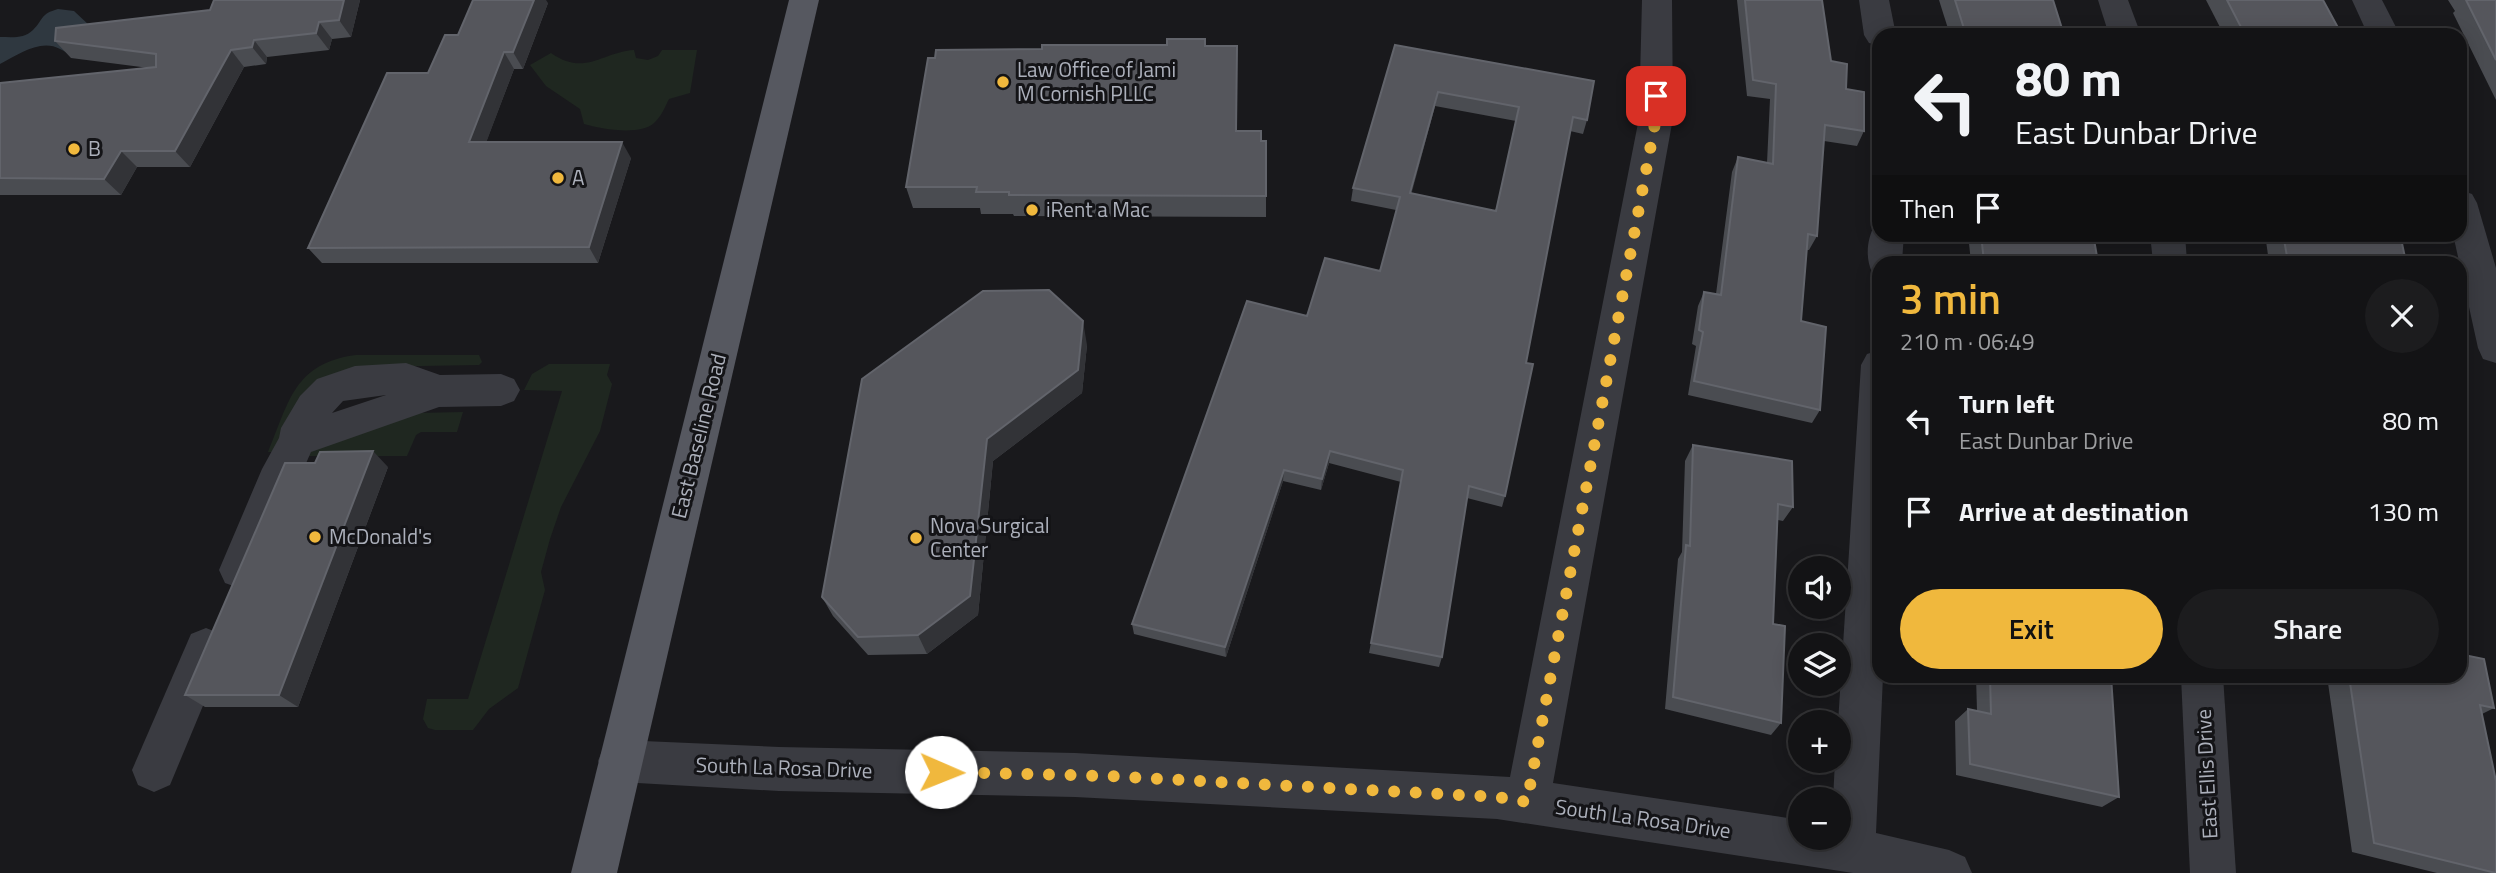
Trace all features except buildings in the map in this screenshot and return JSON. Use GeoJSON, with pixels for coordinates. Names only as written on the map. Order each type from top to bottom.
{"type":"FeatureCollection","features":[{"type":"Feature","properties":{"kind":"main road","name":"East Baseline Road"},"geometry":{"type":"LineString","coordinates":[[594,873],[804,0]]}},
{"type":"Feature","properties":{"kind":"street"},"geometry":{"type":"LineString","coordinates":[[1527,802],[1656,118],[1657,0]]}},
{"type":"Feature","properties":{"kind":"street"},"geometry":{"type":"LineString","coordinates":[[1874,0],[1879,28]]}},
{"type":"Feature","properties":{"kind":"street"},"geometry":{"type":"LineString","coordinates":[[2113,0],[2123,28]]}},
{"type":"Feature","properties":{"kind":"street"},"geometry":{"type":"LineString","coordinates":[[2367,0],[2381,28]]}},
{"type":"Feature","properties":{"kind":"street"},"geometry":{"type":"LineString","coordinates":[[2470,210],[2496,348]]}},
{"type":"Feature","properties":{"kind":"street"},"geometry":{"type":"LineString","coordinates":[[154,770],[282,469],[298,440],[413,402],[435,391],[501,390]]}},
{"type":"Feature","properties":{"kind":"street"},"geometry":{"type":"LineString","coordinates":[[1852,850],[1872,504]]}},
{"type":"Feature","properties":{"kind":"street","name":"East Ellis Drive"},"geometry":{"type":"LineString","coordinates":[[2202,683],[2213,873]]}},
{"type":"Feature","properties":{"kind":"street","name":"South La Rosa Drive"},"geometry":{"type":"LineString","coordinates":[[620,761],[779,769],[1107,776],[1497,797],[1852,850],[1950,873]]}},
{"type":"Feature","properties":{"kind":"shaded area"},"geometry":{"type":"Polygon","coordinates":[[[58,9],[74,11],[90,26],[87,59],[45,45],[21,52],[0,64],[0,37],[26,35],[45,15],[58,9]]]}},
{"type":"Feature","properties":{"kind":"shaded area"},"geometry":{"type":"Polygon","coordinates":[[[634,50],[636,58],[648,60],[658,56],[662,50],[697,50],[690,93],[669,99],[656,121],[640,129],[610,129],[584,124],[580,109],[546,86],[530,65],[551,53],[563,60],[584,63],[634,50]]]}},
{"type":"Feature","properties":{"kind":"shaded area"},"geometry":{"type":"Polygon","coordinates":[[[356,355],[479,355],[482,362],[479,365],[365,367],[275,452],[268,452],[289,401],[306,376],[335,359],[356,355]]]}},
{"type":"Feature","properties":{"kind":"shaded area"},"geometry":{"type":"Polygon","coordinates":[[[549,364],[610,364],[607,375],[612,384],[600,431],[561,507],[550,539],[541,572],[545,590],[518,688],[489,709],[473,730],[428,728],[423,719],[427,699],[468,699],[562,391],[524,390],[532,374],[549,364]]]}},
{"type":"Feature","properties":{"kind":"shaded area"},"geometry":{"type":"Polygon","coordinates":[[[463,412],[457,432],[421,432],[416,435],[407,456],[307,456],[313,450],[415,413],[463,412]]]}},
{"type":"Feature","properties":{"kind":"place","name":"Law Office of Jami M Cornish PLLC"},"geometry":{"type":"Point","coordinates":[1003,82]}},
{"type":"Feature","properties":{"kind":"place","name":"B"},"geometry":{"type":"Point","coordinates":[74,149]}},
{"type":"Feature","properties":{"kind":"place","name":"A"},"geometry":{"type":"Point","coordinates":[558,178]}},
{"type":"Feature","properties":{"kind":"place","name":"iRent a Mac"},"geometry":{"type":"Point","coordinates":[1032,210]}},
{"type":"Feature","properties":{"kind":"place","name":"McDonald's"},"geometry":{"type":"Point","coordinates":[315,537]}},
{"type":"Feature","properties":{"kind":"place","name":"Nova Surgical Center"},"geometry":{"type":"Point","coordinates":[916,538]}},
{"type":"Feature","properties":{"kind":"route"},"geometry":{"type":"LineString","coordinates":[[941,772],[1180,779],[1497,797],[1527,802],[1656,118],[1656,96]]}}]}
